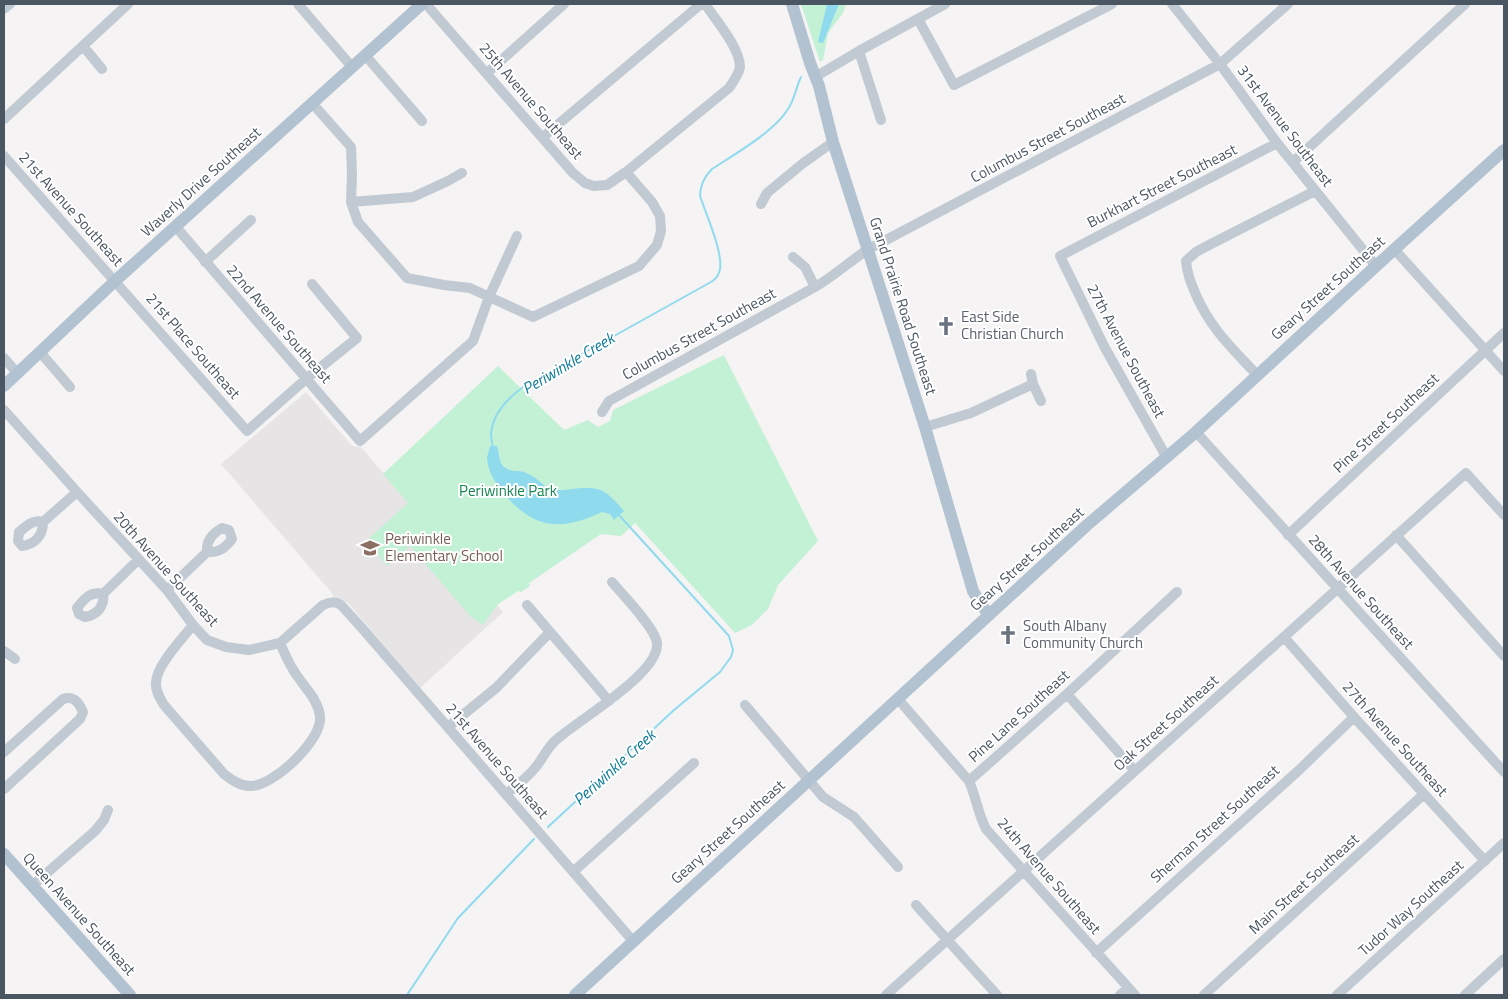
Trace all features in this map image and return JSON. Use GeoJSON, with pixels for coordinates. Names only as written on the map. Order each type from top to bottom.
{"type":"FeatureCollection","features":[{"type":"Feature","properties":{"kind":"main road","name":"Waverly Drive Southeast"},"geometry":{"type":"LineString","coordinates":[[4,386],[115,281],[422,4]]}},
{"type":"Feature","properties":{"kind":"main road","name":"Grand Prairie Road Southeast"},"geometry":{"type":"LineString","coordinates":[[792,4],[815,77],[832,142],[925,427],[973,592],[989,615]]}},
{"type":"Feature","properties":{"kind":"main road","name":"Geary Street Southeast"},"geometry":{"type":"LineString","coordinates":[[575,995],[1086,526],[1196,432],[1504,150]]}},
{"type":"Feature","properties":{"kind":"main road","name":"Queen Avenue Southeast"},"geometry":{"type":"LineString","coordinates":[[4,854],[130,995]]}},
{"type":"Feature","properties":{"kind":"street"},"geometry":{"type":"LineString","coordinates":[[4,9],[10,4]]}},
{"type":"Feature","properties":{"kind":"street"},"geometry":{"type":"LineString","coordinates":[[4,119],[128,4]]}},
{"type":"Feature","properties":{"kind":"street"},"geometry":{"type":"LineString","coordinates":[[298,4],[352,67]]}},
{"type":"Feature","properties":{"kind":"street","name":"25th Avenue Southeast"},"geometry":{"type":"LineString","coordinates":[[426,4],[573,173],[585,183],[594,186],[607,185],[626,172],[729,88],[740,69],[739,58],[705,4]]}},
{"type":"Feature","properties":{"kind":"street"},"geometry":{"type":"LineString","coordinates":[[487,73],[564,4]]}},
{"type":"Feature","properties":{"kind":"street"},"geometry":{"type":"LineString","coordinates":[[543,137],[701,4]]}},
{"type":"Feature","properties":{"kind":"street"},"geometry":{"type":"LineString","coordinates":[[815,77],[858,51],[945,4]]}},
{"type":"Feature","properties":{"kind":"street"},"geometry":{"type":"LineString","coordinates":[[918,19],[954,85],[1112,4]]}},
{"type":"Feature","properties":{"kind":"street","name":"31st Avenue Southeast"},"geometry":{"type":"LineString","coordinates":[[1172,4],[1220,64],[1277,143],[1376,266]]}},
{"type":"Feature","properties":{"kind":"street","name":"Columbus Street Southeast"},"geometry":{"type":"LineString","coordinates":[[602,412],[610,401],[815,287],[832,277],[867,250],[1220,64],[1288,4]]}},
{"type":"Feature","properties":{"kind":"street"},"geometry":{"type":"LineString","coordinates":[[1293,162],[1465,4]]}},
{"type":"Feature","properties":{"kind":"street"},"geometry":{"type":"LineString","coordinates":[[83,46],[102,69]]}},
{"type":"Feature","properties":{"kind":"street"},"geometry":{"type":"LineString","coordinates":[[858,51],[882,120]]}},
{"type":"Feature","properties":{"kind":"street"},"geometry":{"type":"LineString","coordinates":[[365,55],[422,121]]}},
{"type":"Feature","properties":{"kind":"street"},"geometry":{"type":"LineString","coordinates":[[312,103],[351,147],[351,202],[358,222],[407,278],[470,288],[533,317],[639,266],[657,245],[661,231],[660,216],[652,202],[626,172]]}},
{"type":"Feature","properties":{"kind":"street"},"geometry":{"type":"LineString","coordinates":[[761,204],[767,193],[832,142]]}},
{"type":"Feature","properties":{"kind":"street","name":"Burkhart Street Southeast"},"geometry":{"type":"LineString","coordinates":[[1060,256],[1277,143]]}},
{"type":"Feature","properties":{"kind":"street","name":"21st Avenue Southeast"},"geometry":{"type":"LineString","coordinates":[[4,156],[115,281]]}},
{"type":"Feature","properties":{"kind":"street"},"geometry":{"type":"LineString","coordinates":[[351,202],[413,197],[448,181],[462,172]]}},
{"type":"Feature","properties":{"kind":"street"},"geometry":{"type":"LineString","coordinates":[[1257,375],[1210,322],[1187,273],[1186,262],[1196,252],[1315,191]]}},
{"type":"Feature","properties":{"kind":"street"},"geometry":{"type":"LineString","coordinates":[[205,262],[251,220]]}},
{"type":"Feature","properties":{"kind":"street","name":"22nd Avenue Southeast"},"geometry":{"type":"LineString","coordinates":[[176,227],[360,441],[472,340],[489,297]]}},
{"type":"Feature","properties":{"kind":"street"},"geometry":{"type":"LineString","coordinates":[[489,297],[516,236]]}},
{"type":"Feature","properties":{"kind":"street"},"geometry":{"type":"LineString","coordinates":[[1396,250],[1504,371]]}},
{"type":"Feature","properties":{"kind":"street","name":"27th Avenue Southeast"},"geometry":{"type":"LineString","coordinates":[[1060,256],[1104,348],[1167,458]]}},
{"type":"Feature","properties":{"kind":"street"},"geometry":{"type":"LineString","coordinates":[[792,257],[805,266],[815,287]]}},
{"type":"Feature","properties":{"kind":"street","name":"21st Place Southeast"},"geometry":{"type":"LineString","coordinates":[[115,281],[247,431],[306,379]]}},
{"type":"Feature","properties":{"kind":"street"},"geometry":{"type":"LineString","coordinates":[[306,379],[357,338],[312,284]]}},
{"type":"Feature","properties":{"kind":"street","name":"Pine Street Southeast"},"geometry":{"type":"LineString","coordinates":[[1288,535],[1504,333]]}},
{"type":"Feature","properties":{"kind":"street"},"geometry":{"type":"LineString","coordinates":[[40,352],[70,387]]}},
{"type":"Feature","properties":{"kind":"street"},"geometry":{"type":"LineString","coordinates":[[4,358],[18,374]]}},
{"type":"Feature","properties":{"kind":"street"},"geometry":{"type":"LineString","coordinates":[[925,427],[971,412],[1032,379],[1041,401]]}},
{"type":"Feature","properties":{"kind":"street","name":"20th Avenue Southeast"},"geometry":{"type":"LineString","coordinates":[[4,410],[167,590],[193,625],[207,640],[226,647],[249,650],[280,643],[323,605],[332,602],[338,603]]}},
{"type":"Feature","properties":{"kind":"street","name":"28th Avenue Southeast"},"geometry":{"type":"LineString","coordinates":[[1196,432],[1504,772]]}},
{"type":"Feature","properties":{"kind":"street","name":"Oak Street Southeast"},"geometry":{"type":"LineString","coordinates":[[886,995],[1466,473],[1504,515]]}},
{"type":"Feature","properties":{"kind":"street"},"geometry":{"type":"LineString","coordinates":[[43,522],[77,492]]}},
{"type":"Feature","properties":{"kind":"street"},"geometry":{"type":"LineString","coordinates":[[1396,535],[1504,656]]}},
{"type":"Feature","properties":{"kind":"street"},"geometry":{"type":"LineString","coordinates":[[167,590],[207,552]]}},
{"type":"Feature","properties":{"kind":"street"},"geometry":{"type":"LineString","coordinates":[[103,594],[138,560]]}},
{"type":"Feature","properties":{"kind":"street"},"geometry":{"type":"LineString","coordinates":[[506,794],[534,769],[554,742],[609,701],[647,667],[654,657],[657,645],[654,633],[612,582]]}},
{"type":"Feature","properties":{"kind":"street","name":"Pine Lane Southeast"},"geometry":{"type":"LineString","coordinates":[[969,781],[1067,694],[1177,592]]}},
{"type":"Feature","properties":{"kind":"street","name":"21st Avenue Southeast"},"geometry":{"type":"LineString","coordinates":[[338,603],[361,626],[633,941]]}},
{"type":"Feature","properties":{"kind":"street"},"geometry":{"type":"LineString","coordinates":[[526,605],[609,701]]}},
{"type":"Feature","properties":{"kind":"street"},"geometry":{"type":"LineString","coordinates":[[193,625],[159,669],[156,684],[157,694],[164,705],[224,774],[249,790],[274,778],[304,750],[313,740],[325,716],[292,668],[280,643]]}},
{"type":"Feature","properties":{"kind":"street"},"geometry":{"type":"LineString","coordinates":[[448,727],[496,688],[550,632]]}},
{"type":"Feature","properties":{"kind":"street","name":"27th Avenue Southeast"},"geometry":{"type":"LineString","coordinates":[[1284,637],[1485,861]]}},
{"type":"Feature","properties":{"kind":"street"},"geometry":{"type":"LineString","coordinates":[[4,651],[15,659]]}},
{"type":"Feature","properties":{"kind":"street"},"geometry":{"type":"LineString","coordinates":[[145,685],[156,684]]}},
{"type":"Feature","properties":{"kind":"street"},"geometry":{"type":"LineString","coordinates":[[1067,694],[1135,771]]}},
{"type":"Feature","properties":{"kind":"street"},"geometry":{"type":"LineString","coordinates":[[4,752],[64,699],[68,697],[74,698],[80,705],[83,712],[80,719],[4,788]]}},
{"type":"Feature","properties":{"kind":"street","name":"24th Avenue Southeast"},"geometry":{"type":"LineString","coordinates":[[898,699],[969,781],[974,792],[980,819],[986,829],[1096,953],[1128,993]]}},
{"type":"Feature","properties":{"kind":"street"},"geometry":{"type":"LineString","coordinates":[[745,705],[823,797],[854,817],[898,867]]}},
{"type":"Feature","properties":{"kind":"street","name":"Sherman Street Southeast"},"geometry":{"type":"LineString","coordinates":[[1096,953],[1298,771],[1354,717]]}},
{"type":"Feature","properties":{"kind":"street"},"geometry":{"type":"LineString","coordinates":[[573,872],[694,763]]}},
{"type":"Feature","properties":{"kind":"street","name":"Main Street Southeast"},"geometry":{"type":"LineString","coordinates":[[1204,995],[1424,794]]}},
{"type":"Feature","properties":{"kind":"street"},"geometry":{"type":"LineString","coordinates":[[32,885],[94,831],[104,820],[108,810]]}},
{"type":"Feature","properties":{"kind":"street","name":"Tudor Way Southeast"},"geometry":{"type":"LineString","coordinates":[[1337,995],[1504,843]]}},
{"type":"Feature","properties":{"kind":"street"},"geometry":{"type":"LineString","coordinates":[[916,905],[997,995]]}},
{"type":"Feature","properties":{"kind":"street"},"geometry":{"type":"LineString","coordinates":[[1464,995],[1504,959]]}},
{"type":"Feature","properties":{"kind":"shaded area","name":"Periwinkle Elementary School"},"geometry":{"type":"Polygon","coordinates":[[[306,392],[351,445],[360,446],[503,612],[420,688],[349,604],[342,599],[334,597],[221,464],[306,392]]]}},
{"type":"Feature","properties":{"kind":"green space"},"geometry":{"type":"Polygon","coordinates":[[[801,4],[846,4],[843,13],[828,33],[823,60],[820,62],[801,4]]]}},
{"type":"Feature","properties":{"kind":"green space","name":"Periwinkle Park"},"geometry":{"type":"Polygon","coordinates":[[[724,355],[818,541],[778,585],[768,609],[752,625],[735,633],[635,523],[621,536],[601,534],[529,583],[530,586],[521,592],[518,591],[497,605],[483,625],[470,616],[410,546],[387,566],[366,541],[408,503],[383,474],[498,366],[564,430],[588,420],[598,427],[610,421],[613,410],[724,355]]]}},
{"type":"Feature","properties":{"kind":"water"},"geometry":{"type":"Polygon","coordinates":[[[827,4],[839,4],[823,43],[818,42],[827,4]]]}},
{"type":"Feature","properties":{"kind":"water"},"geometry":{"type":"Polygon","coordinates":[[[490,446],[497,446],[501,463],[510,470],[530,474],[548,488],[555,490],[590,488],[602,491],[612,498],[624,511],[614,520],[610,514],[602,512],[580,521],[565,524],[550,524],[533,519],[506,497],[492,477],[487,457],[490,446]]]}},
{"type":"Feature","properties":{"kind":"waterway","name":"Periwinkle Creek"},"geometry":{"type":"LineString","coordinates":[[493,449],[491,433],[495,418],[508,399],[520,389],[716,278],[720,271],[719,253],[700,196],[703,181],[712,169],[764,134],[782,118],[792,101],[801,77]]}},
{"type":"Feature","properties":{"kind":"waterway","name":"Periwinkle Creek"},"geometry":{"type":"LineString","coordinates":[[548,827],[674,710],[720,672],[731,657],[733,650],[729,636],[618,514]]}},
{"type":"Feature","properties":{"kind":"waterway","name":"Periwinkle Creek"},"geometry":{"type":"LineString","coordinates":[[407,995],[458,918],[534,839]]}},
{"type":"Feature","properties":{"kind":"place","name":"East Side Christian Church"},"geometry":{"type":"Point","coordinates":[946,326]}},
{"type":"Feature","properties":{"kind":"place","name":"Periwinkle Elementary School"},"geometry":{"type":"Point","coordinates":[370,548]}},
{"type":"Feature","properties":{"kind":"place","name":"South Albany Community Church"},"geometry":{"type":"Point","coordinates":[1008,635]}}]}
